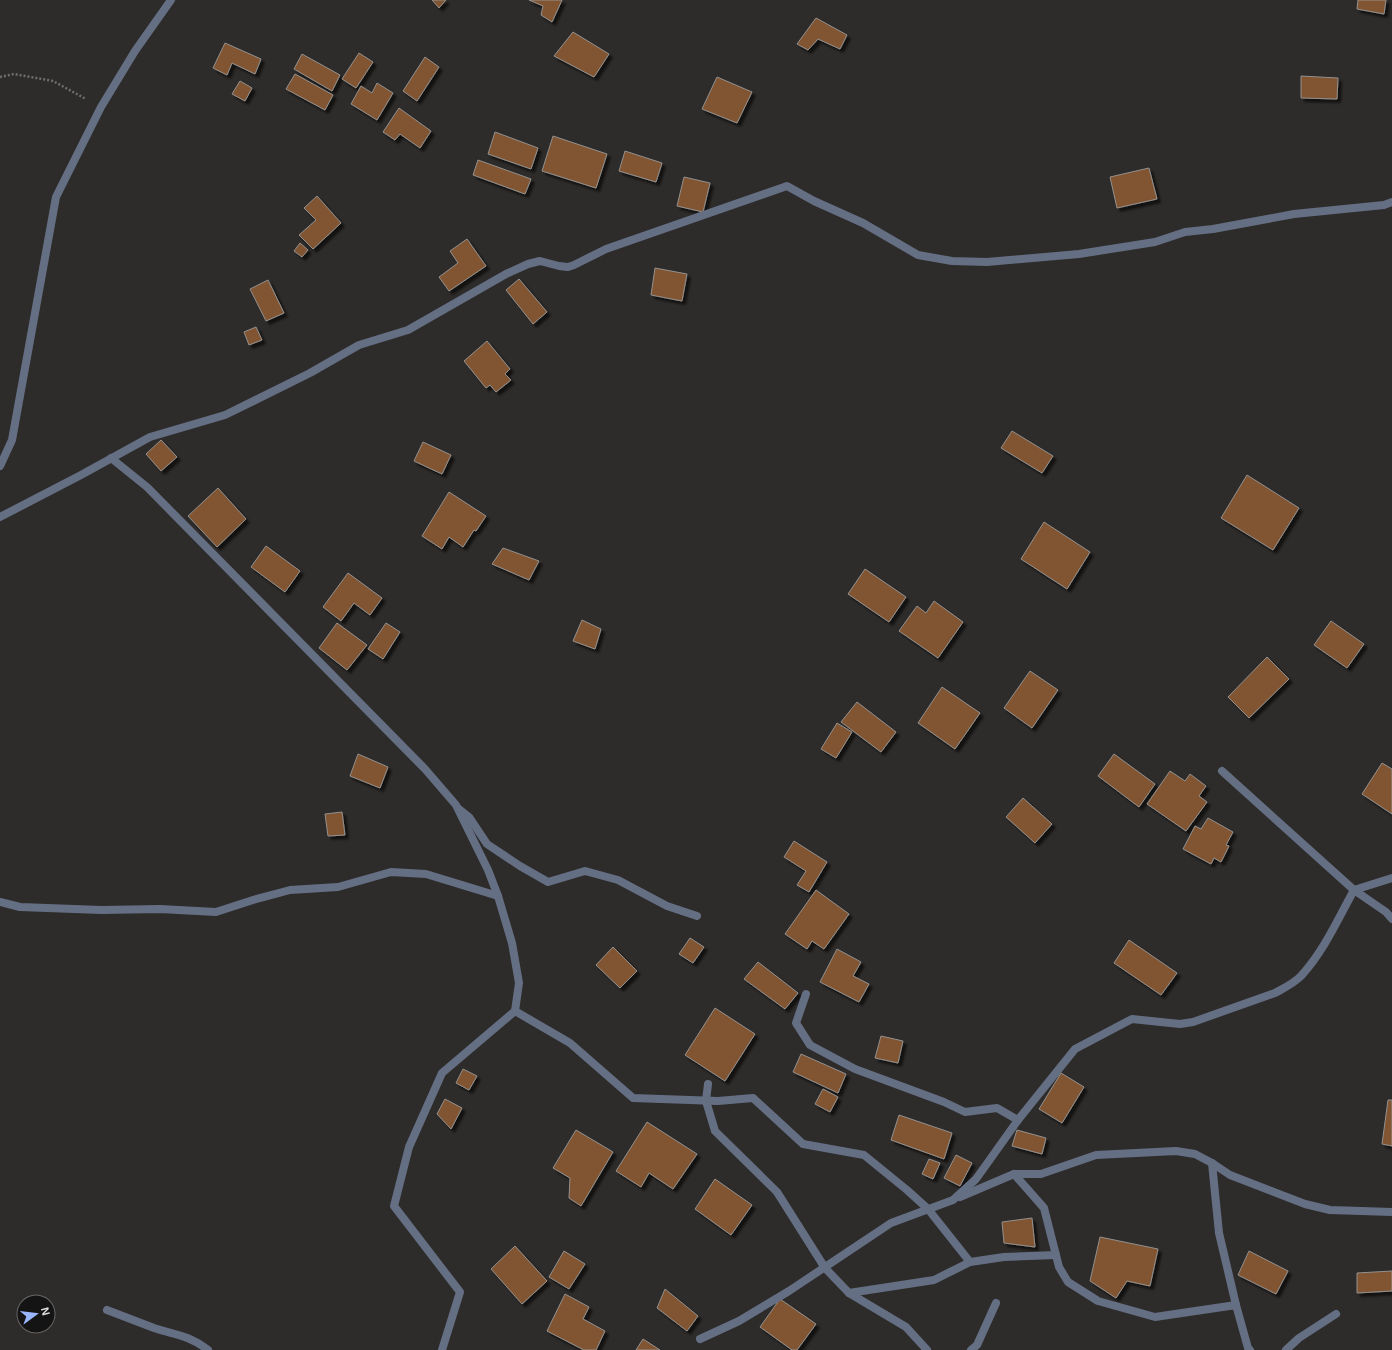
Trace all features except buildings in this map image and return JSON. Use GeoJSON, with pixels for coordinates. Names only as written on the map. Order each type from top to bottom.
{"type":"FeatureCollection","features":[{"type":"Feature","properties":{"kind":"street"},"geometry":{"type":"LineString","coordinates":[[0,466],[12,440],[56,197],[101,107],[135,51],[171,0]]}},
{"type":"Feature","properties":{"kind":"street"},"geometry":{"type":"LineString","coordinates":[[0,517],[150,437],[225,415],[310,373],[359,345],[408,330],[506,274],[528,264],[540,261],[568,267],[606,249],[786,186],[814,201],[863,223],[918,255],[952,261],[1016,260],[1078,254],[1154,242],[1185,232],[1294,214],[1384,205],[1392,202]]}},
{"type":"Feature","properties":{"kind":"street"},"geometry":{"type":"LineString","coordinates":[[111,458],[147,487],[425,769],[456,805],[469,817],[487,844],[520,866],[548,882],[585,871],[618,880],[667,906],[697,916]]}},
{"type":"Feature","properties":{"kind":"street"},"geometry":{"type":"LineString","coordinates":[[1222,771],[1354,890],[1386,912],[1392,919]]}},
{"type":"Feature","properties":{"kind":"street"},"geometry":{"type":"LineString","coordinates":[[442,1350],[460,1292],[394,1206],[409,1147],[442,1073],[515,1011],[519,983],[512,943],[498,896],[488,870],[456,805]]}},
{"type":"Feature","properties":{"kind":"street"},"geometry":{"type":"LineString","coordinates":[[0,902],[20,907],[101,910],[160,909],[216,912],[290,890],[338,887],[391,872],[426,874],[498,896]]}},
{"type":"Feature","properties":{"kind":"street"},"geometry":{"type":"LineString","coordinates":[[953,1200],[976,1180],[1018,1120],[1075,1049],[1132,1019],[1180,1024],[1193,1022],[1275,993],[1288,986],[1300,976],[1323,947],[1354,890],[1392,878]]}},
{"type":"Feature","properties":{"kind":"street"},"geometry":{"type":"LineString","coordinates":[[806,994],[796,1023],[810,1045],[855,1069],[944,1102],[965,1112],[997,1108],[1018,1120]]}},
{"type":"Feature","properties":{"kind":"street"},"geometry":{"type":"LineString","coordinates":[[515,1011],[570,1043],[633,1098],[706,1101],[753,1098],[803,1144],[864,1155],[907,1190],[928,1210],[970,1262]]}},
{"type":"Feature","properties":{"kind":"street"},"geometry":{"type":"LineString","coordinates":[[708,1084],[706,1101],[715,1131],[777,1192],[826,1268],[849,1293],[906,1327],[927,1350]]}},
{"type":"Feature","properties":{"kind":"street"},"geometry":{"type":"LineString","coordinates":[[700,1340],[739,1321],[826,1268],[891,1223],[928,1210],[1014,1174],[1041,1174],[1096,1155],[1176,1151],[1195,1154],[1212,1162],[1230,1175],[1305,1204],[1330,1210],[1392,1212]]}},
{"type":"Feature","properties":{"kind":"street"},"geometry":{"type":"LineString","coordinates":[[1212,1162],[1219,1233],[1236,1305],[1248,1348],[1250,1350]]}},
{"type":"Feature","properties":{"kind":"street"},"geometry":{"type":"LineString","coordinates":[[1014,1174],[1044,1208],[1059,1267],[1068,1282],[1098,1301],[1155,1317],[1236,1305]]}},
{"type":"Feature","properties":{"kind":"street"},"geometry":{"type":"LineString","coordinates":[[849,1293],[934,1280],[970,1262],[1004,1257],[1056,1255]]}},
{"type":"Feature","properties":{"kind":"street"},"geometry":{"type":"LineString","coordinates":[[971,1350],[976,1346],[996,1303]]}},
{"type":"Feature","properties":{"kind":"street"},"geometry":{"type":"LineString","coordinates":[[108,1310],[155,1328],[182,1335],[208,1350]]}},
{"type":"Feature","properties":{"kind":"street"},"geometry":{"type":"LineString","coordinates":[[1286,1350],[1299,1338],[1336,1314]]}},
{"type":"Feature","properties":{"kind":"path"},"geometry":{"type":"LineString","coordinates":[[0,77],[14,74],[53,81],[101,107]]}}]}
